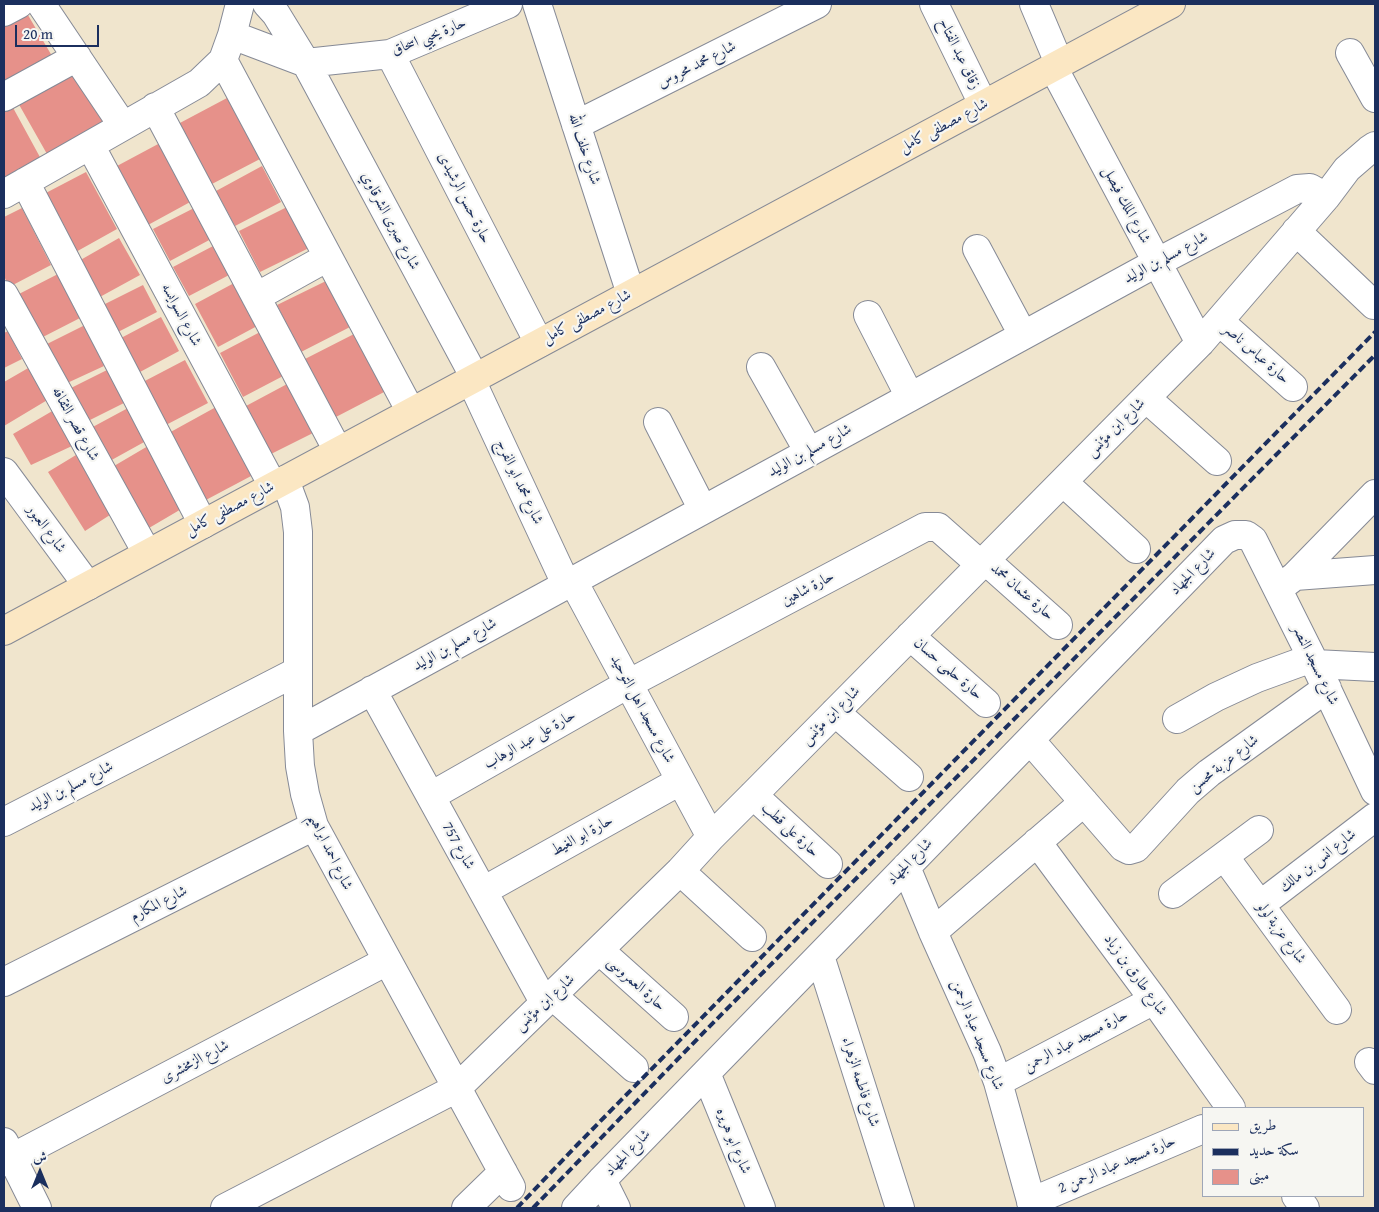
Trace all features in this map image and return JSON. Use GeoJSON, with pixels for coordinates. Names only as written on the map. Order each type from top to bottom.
{"type":"FeatureCollection","features":[{"type":"Feature","properties":{"kind":"main road","name":"شارع مصطفى كامل"},"geometry":{"type":"LineString","coordinates":[[4,631],[1171,4]]}},
{"type":"Feature","properties":{"kind":"street"},"geometry":{"type":"LineString","coordinates":[[4,12],[19,4]]}},
{"type":"Feature","properties":{"kind":"street"},"geometry":{"type":"LineString","coordinates":[[41,4],[123,126]]}},
{"type":"Feature","properties":{"kind":"street"},"geometry":{"type":"LineString","coordinates":[[202,524],[14,188],[199,83],[227,48],[240,4]]}},
{"type":"Feature","properties":{"kind":"street","name":"شارع صبرى الشرقاوي"},"geometry":{"type":"LineString","coordinates":[[267,4],[276,14],[306,64],[473,379]]}},
{"type":"Feature","properties":{"kind":"street","name":"حارة يحيي اسحاق"},"geometry":{"type":"LineString","coordinates":[[227,48],[306,64],[390,54],[508,4]]}},
{"type":"Feature","properties":{"kind":"street","name":"شارع خلف الله"},"geometry":{"type":"LineString","coordinates":[[537,4],[631,294]]}},
{"type":"Feature","properties":{"kind":"street","name":"شارع محمد محروس"},"geometry":{"type":"LineString","coordinates":[[576,126],[817,4]]}},
{"type":"Feature","properties":{"kind":"street","name":"زقاق عبد الفتاح"},"geometry":{"type":"LineString","coordinates":[[934,4],[983,104]]}},
{"type":"Feature","properties":{"kind":"street","name":"شارع الملك فيصل"},"geometry":{"type":"LineString","coordinates":[[1034,4],[1056,65],[1156,262],[1200,343]]}},
{"type":"Feature","properties":{"kind":"street"},"geometry":{"type":"LineString","coordinates":[[227,48],[328,257],[411,412]]}},
{"type":"Feature","properties":{"kind":"street"},"geometry":{"type":"LineString","coordinates":[[1350,53],[1375,98]]}},
{"type":"Feature","properties":{"kind":"street","name":"حارة حسن الرشيدى"},"geometry":{"type":"LineString","coordinates":[[390,54],[539,343]]}},
{"type":"Feature","properties":{"kind":"street"},"geometry":{"type":"LineString","coordinates":[[4,97],[77,57]]}},
{"type":"Feature","properties":{"kind":"street"},"geometry":{"type":"LineString","coordinates":[[155,107],[338,451]]}},
{"type":"Feature","properties":{"kind":"street","name":"شارع السوايسه"},"geometry":{"type":"LineString","coordinates":[[90,145],[279,483]]}},
{"type":"Feature","properties":{"kind":"street","name":"شارع ابن مؤنس"},"geometry":{"type":"LineString","coordinates":[[225,1208],[456,1088],[680,871],[1200,343],[1326,197],[1347,169],[1375,146]]}},
{"type":"Feature","properties":{"kind":"street","name":"شارع مسلم بن الوليد"},"geometry":{"type":"LineString","coordinates":[[298,731],[1156,262],[1297,189],[1310,188],[1326,197]]}},
{"type":"Feature","properties":{"kind":"street"},"geometry":{"type":"LineString","coordinates":[[1296,231],[1374,306]]}},
{"type":"Feature","properties":{"kind":"street"},"geometry":{"type":"LineString","coordinates":[[977,249],[1023,335]]}},
{"type":"Feature","properties":{"kind":"street"},"geometry":{"type":"LineString","coordinates":[[256,297],[328,257]]}},
{"type":"Feature","properties":{"kind":"street","name":"شارع قصر الثقافه"},"geometry":{"type":"LineString","coordinates":[[4,295],[147,554]]}},
{"type":"Feature","properties":{"kind":"street"},"geometry":{"type":"LineString","coordinates":[[868,315],[910,397]]}},
{"type":"Feature","properties":{"kind":"street","name":"حارة عباس ناصر"},"geometry":{"type":"LineString","coordinates":[[1219,321],[1294,387]]}},
{"type":"Feature","properties":{"kind":"street"},"geometry":{"type":"LineString","coordinates":[[761,366],[810,452]]}},
{"type":"Feature","properties":{"kind":"street","name":"شارع محمد ابو الفرج"},"geometry":{"type":"LineString","coordinates":[[473,379],[570,582]]}},
{"type":"Feature","properties":{"kind":"street"},"geometry":{"type":"LineString","coordinates":[[1146,398],[1217,461]]}},
{"type":"Feature","properties":{"kind":"street"},"geometry":{"type":"LineString","coordinates":[[658,422],[702,510]]}},
{"type":"Feature","properties":{"kind":"street","name":"شارع العبور"},"geometry":{"type":"LineString","coordinates":[[4,472],[88,586]]}},
{"type":"Feature","properties":{"kind":"street"},"geometry":{"type":"LineString","coordinates":[[1063,482],[1136,549]]}},
{"type":"Feature","properties":{"kind":"street","name":"شارع احمد ابراهيم"},"geometry":{"type":"LineString","coordinates":[[279,483],[296,507],[298,532],[298,731],[300,766],[305,794],[314,826],[507,1179],[466,1208]]}},
{"type":"Feature","properties":{"kind":"street"},"geometry":{"type":"LineString","coordinates":[[1286,583],[1375,494]]}},
{"type":"Feature","properties":{"kind":"street","name":"حارة شاهين"},"geometry":{"type":"LineString","coordinates":[[628,684],[925,527],[938,527],[983,563]]}},
{"type":"Feature","properties":{"kind":"street","name":"شارع الجهاد"},"geometry":{"type":"LineString","coordinates":[[576,1208],[1224,540],[1235,535],[1246,535],[1253,540]]}},
{"type":"Feature","properties":{"kind":"street","name":"شارع مسجد النصر"},"geometry":{"type":"LineString","coordinates":[[1253,540],[1286,583],[1314,661],[1374,784]]}},
{"type":"Feature","properties":{"kind":"street","name":"حارة عثمان محمد"},"geometry":{"type":"LineString","coordinates":[[983,563],[1058,625]]}},
{"type":"Feature","properties":{"kind":"street"},"geometry":{"type":"LineString","coordinates":[[1286,583],[1375,570]]}},
{"type":"Feature","properties":{"kind":"street","name":"شارع مسجد اهل التوحيد"},"geometry":{"type":"LineString","coordinates":[[570,582],[628,684],[711,838]]}},
{"type":"Feature","properties":{"kind":"street","name":"حارة حلمى حسان"},"geometry":{"type":"LineString","coordinates":[[910,636],[986,703]]}},
{"type":"Feature","properties":{"kind":"street"},"geometry":{"type":"LineString","coordinates":[[1177,719],[1216,697],[1257,678],[1314,661],[1375,667]]}},
{"type":"Feature","properties":{"kind":"street","name":"شارع مسلم بن الوليد"},"geometry":{"type":"LineString","coordinates":[[4,822],[298,670]]}},
{"type":"Feature","properties":{"kind":"street","name":"حارة على عبد الوهاب"},"geometry":{"type":"LineString","coordinates":[[431,796],[628,684]]}},
{"type":"Feature","properties":{"kind":"street","name":"شارع عزبة محسن"},"geometry":{"type":"LineString","coordinates":[[1084,802],[1123,847],[1129,850],[1136,848],[1188,791],[1209,773],[1327,688]]}},
{"type":"Feature","properties":{"kind":"street","name":"شارع 757"},"geometry":{"type":"LineString","coordinates":[[372,690],[483,891],[548,999],[634,1068]]}},
{"type":"Feature","properties":{"kind":"street"},"geometry":{"type":"LineString","coordinates":[[835,712],[909,777]]}},
{"type":"Feature","properties":{"kind":"street"},"geometry":{"type":"LineString","coordinates":[[933,932],[1084,802],[1030,740]]}},
{"type":"Feature","properties":{"kind":"street","name":"حارة ابو الغيط"},"geometry":{"type":"LineString","coordinates":[[483,891],[680,781]]}},
{"type":"Feature","properties":{"kind":"street","name":"حارة على قطب"},"geometry":{"type":"LineString","coordinates":[[753,795],[828,864]]}},
{"type":"Feature","properties":{"kind":"street","name":"شارع انس بن مالك"},"geometry":{"type":"LineString","coordinates":[[1260,905],[1375,816]]}},
{"type":"Feature","properties":{"kind":"street","name":"شارع المكارم"},"geometry":{"type":"LineString","coordinates":[[4,982],[314,826]]}},
{"type":"Feature","properties":{"kind":"street"},"geometry":{"type":"LineString","coordinates":[[1173,894],[1259,830]]}},
{"type":"Feature","properties":{"kind":"street","name":"شارع طارق بن زياد"},"geometry":{"type":"LineString","coordinates":[[1038,842],[1230,1107]]}},
{"type":"Feature","properties":{"kind":"street","name":"شارع عزبة لولو"},"geometry":{"type":"LineString","coordinates":[[1224,856],[1337,1010]]}},
{"type":"Feature","properties":{"kind":"street","name":"شارع مسجد عباد الرحمن"},"geometry":{"type":"LineString","coordinates":[[906,867],[987,1052],[998,1082],[1032,1205]]}},
{"type":"Feature","properties":{"kind":"street"},"geometry":{"type":"LineString","coordinates":[[680,871],[752,937]]}},
{"type":"Feature","properties":{"kind":"street","name":"حارة العمروسى"},"geometry":{"type":"LineString","coordinates":[[599,950],[674,1017]]}},
{"type":"Feature","properties":{"kind":"street","name":"شارع فاطمه الزهراء"},"geometry":{"type":"LineString","coordinates":[[820,956],[900,1208]]}},
{"type":"Feature","properties":{"kind":"street","name":"شارع الزمخشرى"},"geometry":{"type":"LineString","coordinates":[[6,1154],[387,962]]}},
{"type":"Feature","properties":{"kind":"street","name":"حارة مسجد عباد الرحمن"},"geometry":{"type":"LineString","coordinates":[[998,1082],[1154,1000]]}},
{"type":"Feature","properties":{"kind":"street","name":"شارع ابو هريره"},"geometry":{"type":"LineString","coordinates":[[706,1073],[761,1208]]}},
{"type":"Feature","properties":{"kind":"street","name":"حارة مسجد عباد الرحمن 2"},"geometry":{"type":"LineString","coordinates":[[1032,1205],[1202,1129]]}},
{"type":"Feature","properties":{"kind":"street"},"geometry":{"type":"LineString","coordinates":[[6,1154],[37,1208]]}},
{"type":"Feature","properties":{"kind":"street"},"geometry":{"type":"LineString","coordinates":[[602,1180],[616,1208]]}},
{"type":"Feature","properties":{"kind":"street"},"geometry":{"type":"LineString","coordinates":[[1297,1197],[1305,1208]]}},
{"type":"Feature","properties":{"kind":"building"},"geometry":{"type":"Polygon","coordinates":[[[25,10],[52,56],[4,83],[4,22],[25,10]]]}},
{"type":"Feature","properties":{"kind":"building"},"geometry":{"type":"Polygon","coordinates":[[[76,67],[106,120],[47,154],[17,101],[76,67]]]}},
{"type":"Feature","properties":{"kind":"building"},"geometry":{"type":"Polygon","coordinates":[[[227,98],[260,159],[210,185],[178,124],[227,98]]]}},
{"type":"Feature","properties":{"kind":"building"},"geometry":{"type":"Polygon","coordinates":[[[11,104],[41,159],[4,180],[4,108],[11,104]]]}},
{"type":"Feature","properties":{"kind":"building"},"geometry":{"type":"Polygon","coordinates":[[[160,143],[192,201],[148,225],[117,166],[160,143]]]}},
{"type":"Feature","properties":{"kind":"building"},"geometry":{"type":"Polygon","coordinates":[[[262,166],[281,202],[235,226],[216,191],[262,166]]]}},
{"type":"Feature","properties":{"kind":"building"},"geometry":{"type":"Polygon","coordinates":[[[86,172],[117,229],[74,253],[42,195],[86,172]]]}},
{"type":"Feature","properties":{"kind":"building"},"geometry":{"type":"Polygon","coordinates":[[[196,207],[213,238],[170,261],[153,229],[196,207]]]}},
{"type":"Feature","properties":{"kind":"building"},"geometry":{"type":"Polygon","coordinates":[[[287,207],[309,248],[260,272],[239,231],[287,207]]]}},
{"type":"Feature","properties":{"kind":"building"},"geometry":{"type":"Polygon","coordinates":[[[22,208],[51,265],[9,287],[4,276],[4,217],[22,208]]]}},
{"type":"Feature","properties":{"kind":"building"},"geometry":{"type":"Polygon","coordinates":[[[119,238],[140,275],[98,298],[77,262],[119,238]]]}},
{"type":"Feature","properties":{"kind":"building"},"geometry":{"type":"Polygon","coordinates":[[[215,245],[231,274],[189,296],[173,267],[215,245]]]}},
{"type":"Feature","properties":{"kind":"building"},"geometry":{"type":"Polygon","coordinates":[[[58,274],[80,318],[39,339],[17,295],[58,274]]]}},
{"type":"Feature","properties":{"kind":"building"},"geometry":{"type":"Polygon","coordinates":[[[326,281],[350,327],[301,352],[277,305],[326,281]]]}},
{"type":"Feature","properties":{"kind":"building"},"geometry":{"type":"Polygon","coordinates":[[[236,282],[259,325],[218,347],[195,304],[236,282]]]}},
{"type":"Feature","properties":{"kind":"building"},"geometry":{"type":"Polygon","coordinates":[[[143,285],[157,312],[118,332],[103,305],[143,285]]]}},
{"type":"Feature","properties":{"kind":"building"},"geometry":{"type":"Polygon","coordinates":[[[161,317],[179,351],[140,372],[121,338],[161,317]]]}},
{"type":"Feature","properties":{"kind":"building"},"geometry":{"type":"Polygon","coordinates":[[[85,325],[104,366],[65,384],[45,345],[85,325]]]}},
{"type":"Feature","properties":{"kind":"building"},"geometry":{"type":"Polygon","coordinates":[[[8,331],[22,359],[4,368],[4,333],[8,331]]]}},
{"type":"Feature","properties":{"kind":"building"},"geometry":{"type":"Polygon","coordinates":[[[262,331],[285,375],[243,397],[220,353],[262,331]]]}},
{"type":"Feature","properties":{"kind":"building"},"geometry":{"type":"Polygon","coordinates":[[[356,333],[386,391],[334,418],[303,360],[356,333]]]}},
{"type":"Feature","properties":{"kind":"building"},"geometry":{"type":"Polygon","coordinates":[[[185,360],[208,403],[164,426],[141,383],[185,360]]]}},
{"type":"Feature","properties":{"kind":"building"},"geometry":{"type":"Polygon","coordinates":[[[30,367],[49,399],[4,426],[4,382],[30,367]]]}},
{"type":"Feature","properties":{"kind":"building"},"geometry":{"type":"Polygon","coordinates":[[[107,370],[124,403],[86,422],[69,389],[107,370]]]}},
{"type":"Feature","properties":{"kind":"building"},"geometry":{"type":"Polygon","coordinates":[[[289,383],[315,432],[271,454],[246,406],[289,383]]]}},
{"type":"Feature","properties":{"kind":"building"},"geometry":{"type":"Polygon","coordinates":[[[216,407],[253,475],[204,501],[167,434],[216,407]]]}},
{"type":"Feature","properties":{"kind":"building"},"geometry":{"type":"Polygon","coordinates":[[[128,408],[146,441],[108,462],[89,429],[128,408]]]}},
{"type":"Feature","properties":{"kind":"building"},"geometry":{"type":"Polygon","coordinates":[[[54,410],[72,446],[31,465],[13,434],[54,410]]]}},
{"type":"Feature","properties":{"kind":"building"},"geometry":{"type":"Polygon","coordinates":[[[148,446],[183,508],[149,528],[114,466],[148,446]]]}},
{"type":"Feature","properties":{"kind":"building"},"geometry":{"type":"Polygon","coordinates":[[[76,455],[113,513],[85,531],[48,472],[76,455]]]}},
{"type":"Feature","properties":{"kind":"railway"},"geometry":{"type":"LineString","coordinates":[[517,1208],[1375,332]]}},
{"type":"Feature","properties":{"kind":"railway"},"geometry":{"type":"LineString","coordinates":[[533,1208],[708,1028],[1375,355]]}}]}
